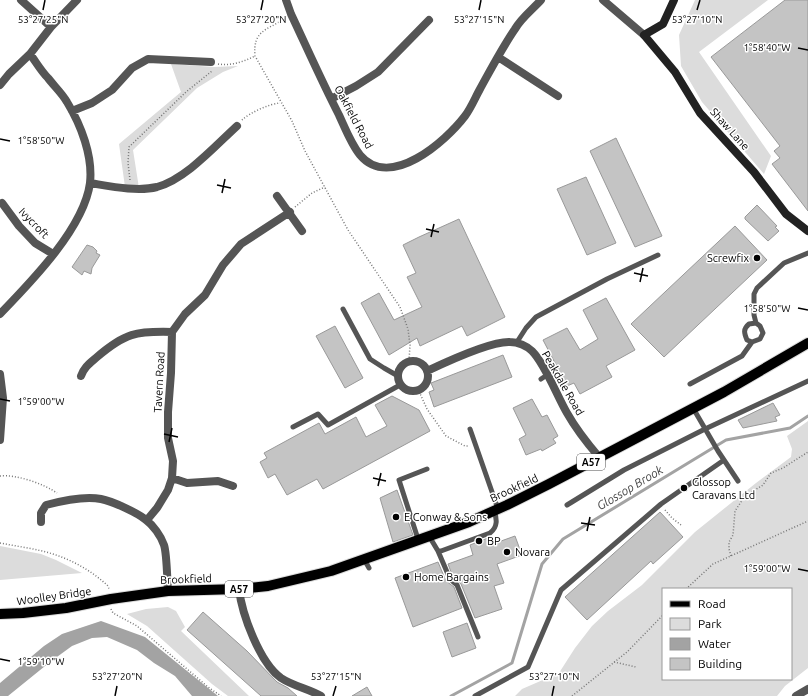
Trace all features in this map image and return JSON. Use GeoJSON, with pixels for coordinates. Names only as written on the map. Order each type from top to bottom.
{"type":"FeatureCollection","features":[{"type":"Feature","properties":{"kind":"main road","name":"Brookfield"},"geometry":{"type":"LineString","coordinates":[[111,599],[168,591],[239,589],[268,586],[366,564],[418,540],[469,522],[549,484],[693,408],[808,343]]}},
{"type":"Feature","properties":{"kind":"main road","name":"Woolley Bridge"},"geometry":{"type":"LineString","coordinates":[[0,614],[66,608],[111,599]]}},
{"type":"Feature","properties":{"kind":"street"},"geometry":{"type":"LineString","coordinates":[[21,0],[51,28]]}},
{"type":"Feature","properties":{"kind":"street"},"geometry":{"type":"LineString","coordinates":[[0,85],[30,54],[51,28],[77,0]]}},
{"type":"Feature","properties":{"kind":"street","name":"Oakfield Road"},"geometry":{"type":"LineString","coordinates":[[286,0],[291,14],[331,99],[360,155],[376,167],[388,168],[400,166],[415,160],[445,139],[465,115],[515,27],[539,1]]}},
{"type":"Feature","properties":{"kind":"street"},"geometry":{"type":"LineString","coordinates":[[603,0],[644,35],[663,24],[674,0]]}},
{"type":"Feature","properties":{"kind":"street"},"geometry":{"type":"LineString","coordinates":[[331,99],[378,72],[429,20]]}},
{"type":"Feature","properties":{"kind":"street","name":"Shaw Lane"},"geometry":{"type":"LineString","coordinates":[[644,35],[675,72],[700,113],[754,172],[786,214],[808,231]]}},
{"type":"Feature","properties":{"kind":"street"},"geometry":{"type":"LineString","coordinates":[[0,314],[33,280],[70,233],[90,183],[89,158],[83,136],[72,111],[62,95],[47,78],[30,54]]}},
{"type":"Feature","properties":{"kind":"street"},"geometry":{"type":"LineString","coordinates":[[498,57],[558,96]]}},
{"type":"Feature","properties":{"kind":"street"},"geometry":{"type":"LineString","coordinates":[[72,111],[92,103],[112,90],[132,68],[148,58],[211,62]]}},
{"type":"Feature","properties":{"kind":"street"},"geometry":{"type":"LineString","coordinates":[[90,183],[131,188],[157,186],[175,178],[199,162],[237,126]]}},
{"type":"Feature","properties":{"kind":"street"},"geometry":{"type":"LineString","coordinates":[[277,196],[290,212],[302,231]]}},
{"type":"Feature","properties":{"kind":"street","name":"Ivycroft"},"geometry":{"type":"LineString","coordinates":[[2,203],[18,226],[35,243],[53,254]]}},
{"type":"Feature","properties":{"kind":"street"},"geometry":{"type":"LineString","coordinates":[[81,376],[83,369],[112,344],[133,334],[151,331],[172,332],[184,314],[205,295],[223,265],[241,244],[290,212]]}},
{"type":"Feature","properties":{"kind":"street","name":"Tavern Road"},"geometry":{"type":"LineString","coordinates":[[147,520],[157,508],[168,490],[172,478],[173,461],[168,438],[168,412],[172,332]]}},
{"type":"Feature","properties":{"kind":"street"},"geometry":{"type":"LineString","coordinates":[[427,371],[487,346],[509,341],[517,342]]}},
{"type":"Feature","properties":{"kind":"street","name":"Peakdale Road"},"geometry":{"type":"LineString","coordinates":[[517,342],[532,352],[542,365],[544,377],[578,431],[599,457]]}},
{"type":"Feature","properties":{"kind":"street"},"geometry":{"type":"LineString","coordinates":[[409,361],[419,362],[424,365],[427,371],[428,379],[423,388],[413,391],[400,385],[398,376],[401,367],[409,361]]}},
{"type":"Feature","properties":{"kind":"street"},"geometry":{"type":"LineString","coordinates":[[0,374],[3,398],[0,440]]}},
{"type":"Feature","properties":{"kind":"street"},"geometry":{"type":"LineString","coordinates":[[172,478],[187,483],[218,481],[233,486]]}},
{"type":"Feature","properties":{"kind":"street"},"geometry":{"type":"LineString","coordinates":[[41,522],[41,513],[46,505],[62,501],[94,499],[101,499],[147,520],[159,535],[164,546],[168,591]]}},
{"type":"Feature","properties":{"kind":"street"},"geometry":{"type":"LineString","coordinates":[[239,589],[240,601],[256,645],[271,669],[282,678],[321,696]]}},
{"type":"Feature","properties":{"kind":"street"},"geometry":{"type":"LineString","coordinates":[[796,696],[808,688]]}},
{"type":"Feature","properties":{"kind":"lane"},"geometry":{"type":"LineString","coordinates":[[690,384],[742,356],[752,342],[760,339],[763,333],[760,326],[756,323],[754,315],[754,294],[757,288],[784,263],[808,253]]}},
{"type":"Feature","properties":{"kind":"lane"},"geometry":{"type":"LineString","coordinates":[[517,342],[526,328],[536,317],[607,279],[658,255]]}},
{"type":"Feature","properties":{"kind":"lane"},"geometry":{"type":"LineString","coordinates":[[343,309],[370,359],[398,376]]}},
{"type":"Feature","properties":{"kind":"lane"},"geometry":{"type":"LineString","coordinates":[[752,342],[747,340],[744,334],[749,324],[756,323]]}},
{"type":"Feature","properties":{"kind":"lane"},"geometry":{"type":"LineString","coordinates":[[567,505],[624,470],[705,429],[808,381]]}},
{"type":"Feature","properties":{"kind":"lane"},"geometry":{"type":"LineString","coordinates":[[293,426],[318,414],[328,426],[400,385]]}},
{"type":"Feature","properties":{"kind":"lane"},"geometry":{"type":"LineString","coordinates":[[693,408],[718,451],[738,481]]}},
{"type":"Feature","properties":{"kind":"lane"},"geometry":{"type":"LineString","coordinates":[[438,551],[442,551],[490,533],[494,530],[497,521],[496,510],[470,429]]}},
{"type":"Feature","properties":{"kind":"lane"},"geometry":{"type":"LineString","coordinates":[[475,696],[528,667],[561,590],[661,504],[724,460]]}},
{"type":"Feature","properties":{"kind":"lane"},"geometry":{"type":"LineString","coordinates":[[418,540],[397,481],[427,469]]}},
{"type":"Feature","properties":{"kind":"lane"},"geometry":{"type":"LineString","coordinates":[[430,536],[450,579],[457,584],[478,637]]}},
{"type":"Feature","properties":{"kind":"path"},"geometry":{"type":"LineString","coordinates":[[291,14],[266,29],[257,37],[254,46],[255,56],[292,121],[305,151],[348,230],[400,307],[408,329],[410,345],[409,361]]}},
{"type":"Feature","properties":{"kind":"path"},"geometry":{"type":"LineString","coordinates":[[211,62],[226,65],[244,62],[255,56]]}},
{"type":"Feature","properties":{"kind":"path"},"geometry":{"type":"LineString","coordinates":[[131,188],[128,163],[129,147],[186,92],[222,64]]}},
{"type":"Feature","properties":{"kind":"path"},"geometry":{"type":"LineString","coordinates":[[237,126],[246,116],[272,104],[281,103]]}},
{"type":"Feature","properties":{"kind":"path"},"geometry":{"type":"LineString","coordinates":[[290,212],[312,193],[325,186]]}},
{"type":"Feature","properties":{"kind":"path"},"geometry":{"type":"LineString","coordinates":[[418,389],[427,409],[446,436],[465,446],[476,446]]}},
{"type":"Feature","properties":{"kind":"path"},"geometry":{"type":"LineString","coordinates":[[731,556],[729,542],[733,535],[735,511],[746,496],[763,485],[771,473],[783,468],[808,452]]}},
{"type":"Feature","properties":{"kind":"path"},"geometry":{"type":"LineString","coordinates":[[0,476],[6,475],[26,480],[51,489]]}},
{"type":"Feature","properties":{"kind":"path"},"geometry":{"type":"LineString","coordinates":[[661,504],[672,518],[681,525]]}},
{"type":"Feature","properties":{"kind":"path"},"geometry":{"type":"LineString","coordinates":[[687,588],[712,564],[808,520]]}},
{"type":"Feature","properties":{"kind":"path"},"geometry":{"type":"LineString","coordinates":[[0,543],[61,556],[93,573],[108,586],[112,613],[137,626],[220,696]]}},
{"type":"Feature","properties":{"kind":"path"},"geometry":{"type":"LineString","coordinates":[[572,696],[627,652],[662,617]]}},
{"type":"Feature","properties":{"kind":"path"},"geometry":{"type":"LineString","coordinates":[[614,662],[636,667]]}},
{"type":"Feature","properties":{"kind":"green space"},"geometry":{"type":"Polygon","coordinates":[[[695,0],[768,0],[699,52],[771,156],[764,174],[702,102],[681,66],[679,35],[695,0]]]}},
{"type":"Feature","properties":{"kind":"green space"},"geometry":{"type":"Polygon","coordinates":[[[171,64],[214,67],[238,66],[223,72],[197,88],[133,150],[139,188],[125,187],[119,144],[181,92],[171,64]]]}},
{"type":"Feature","properties":{"kind":"green space"},"geometry":{"type":"Polygon","coordinates":[[[808,421],[808,668],[785,686],[777,696],[515,696],[522,689],[559,673],[575,648],[592,626],[608,611],[642,585],[695,532],[791,457],[792,449],[787,436],[808,421]]]}},
{"type":"Feature","properties":{"kind":"green space"},"geometry":{"type":"Polygon","coordinates":[[[0,546],[41,554],[82,573],[0,580],[0,546]]]}},
{"type":"Feature","properties":{"kind":"green space"},"geometry":{"type":"Polygon","coordinates":[[[168,607],[176,611],[185,627],[181,631],[249,696],[228,696],[212,684],[147,626],[127,614],[146,609],[168,607]]]}},
{"type":"Feature","properties":{"kind":"water"},"geometry":{"type":"Polygon","coordinates":[[[101,621],[145,637],[218,696],[192,696],[175,676],[137,650],[107,637],[92,638],[72,646],[8,696],[0,696],[0,683],[44,646],[62,634],[101,621]]]}},
{"type":"Feature","properties":{"kind":"building"},"geometry":{"type":"Polygon","coordinates":[[[785,0],[808,0],[808,211],[772,164],[780,158],[774,151],[780,146],[711,57],[785,0]]]}},
{"type":"Feature","properties":{"kind":"building"},"geometry":{"type":"Polygon","coordinates":[[[616,138],[662,236],[635,247],[590,151],[616,138]]]}},
{"type":"Feature","properties":{"kind":"building"},"geometry":{"type":"Polygon","coordinates":[[[586,177],[616,243],[587,255],[557,189],[586,177]]]}},
{"type":"Feature","properties":{"kind":"building"},"geometry":{"type":"Polygon","coordinates":[[[757,205],[777,226],[775,227],[779,231],[768,241],[745,219],[745,217],[757,205]]]}},
{"type":"Feature","properties":{"kind":"building"},"geometry":{"type":"Polygon","coordinates":[[[459,219],[505,317],[467,336],[462,326],[420,346],[417,338],[389,355],[361,303],[379,293],[394,320],[422,307],[407,277],[416,273],[403,245],[459,219]]]}},
{"type":"Feature","properties":{"kind":"building"},"geometry":{"type":"Polygon","coordinates":[[[735,226],[767,260],[664,357],[631,324],[735,226]]]}},
{"type":"Feature","properties":{"kind":"building"},"geometry":{"type":"Polygon","coordinates":[[[87,245],[93,247],[97,251],[96,253],[100,255],[92,268],[91,274],[84,271],[82,275],[72,267],[87,245]]]}},
{"type":"Feature","properties":{"kind":"building"},"geometry":{"type":"Polygon","coordinates":[[[606,298],[635,350],[606,366],[612,377],[580,394],[574,383],[567,386],[543,340],[567,328],[580,350],[598,339],[583,310],[606,298]]]}},
{"type":"Feature","properties":{"kind":"building"},"geometry":{"type":"Polygon","coordinates":[[[335,326],[363,378],[345,388],[316,336],[335,326]]]}},
{"type":"Feature","properties":{"kind":"building"},"geometry":{"type":"Polygon","coordinates":[[[503,355],[512,377],[434,407],[429,392],[434,390],[431,383],[503,355]]]}},
{"type":"Feature","properties":{"kind":"building"},"geometry":{"type":"Polygon","coordinates":[[[392,396],[419,410],[430,431],[323,489],[317,479],[287,495],[275,474],[268,478],[260,462],[267,458],[264,453],[319,423],[325,434],[356,417],[366,437],[387,426],[375,405],[392,396]]]}},
{"type":"Feature","properties":{"kind":"building"},"geometry":{"type":"Polygon","coordinates":[[[532,399],[542,417],[547,415],[558,436],[553,439],[556,443],[542,451],[541,449],[526,455],[519,439],[526,435],[513,408],[532,399]]]}},
{"type":"Feature","properties":{"kind":"building"},"geometry":{"type":"Polygon","coordinates":[[[773,403],[780,415],[775,417],[777,421],[743,428],[738,420],[773,403]]]}},
{"type":"Feature","properties":{"kind":"building","name":"E Conway & Sons"},"geometry":{"type":"Polygon","coordinates":[[[397,490],[413,535],[393,542],[380,498],[397,490]]]}},
{"type":"Feature","properties":{"kind":"building"},"geometry":{"type":"Polygon","coordinates":[[[660,512],[683,537],[653,564],[651,561],[587,620],[565,597],[660,512]]]}},
{"type":"Feature","properties":{"kind":"building"},"geometry":{"type":"Polygon","coordinates":[[[515,536],[522,555],[497,564],[504,583],[494,586],[502,609],[475,618],[461,584],[453,577],[448,564],[473,555],[470,545],[488,538],[490,545],[515,536]]]}},
{"type":"Feature","properties":{"kind":"building"},"geometry":{"type":"Polygon","coordinates":[[[438,562],[446,581],[454,587],[462,608],[413,627],[395,578],[438,562]]]}},
{"type":"Feature","properties":{"kind":"building"},"geometry":{"type":"Polygon","coordinates":[[[203,612],[247,651],[277,682],[288,688],[297,696],[261,696],[187,630],[203,612]]]}},
{"type":"Feature","properties":{"kind":"building"},"geometry":{"type":"Polygon","coordinates":[[[467,623],[476,648],[452,657],[443,632],[467,623]]]}},
{"type":"Feature","properties":{"kind":"building"},"geometry":{"type":"Polygon","coordinates":[[[367,687],[372,696],[352,696],[367,687]]]}},
{"type":"Feature","properties":{"kind":"waterway","name":"Glossop Brook"},"geometry":{"type":"LineString","coordinates":[[451,696],[512,663],[542,564],[563,539],[726,440],[790,428],[808,416]]}},
{"type":"Feature","properties":{"kind":"place","name":"Screwfix"},"geometry":{"type":"Point","coordinates":[757,258]}},
{"type":"Feature","properties":{"kind":"place","name":"Glossop Caravans Ltd"},"geometry":{"type":"Point","coordinates":[684,488]}},
{"type":"Feature","properties":{"kind":"place","name":"E Conway & Sons"},"geometry":{"type":"Point","coordinates":[396,517]}},
{"type":"Feature","properties":{"kind":"place","name":"BP"},"geometry":{"type":"Point","coordinates":[479,541]}},
{"type":"Feature","properties":{"kind":"place","name":"Novara"},"geometry":{"type":"Point","coordinates":[507,552]}},
{"type":"Feature","properties":{"kind":"place","name":"Home Bargains"},"geometry":{"type":"Point","coordinates":[406,577]}}]}
